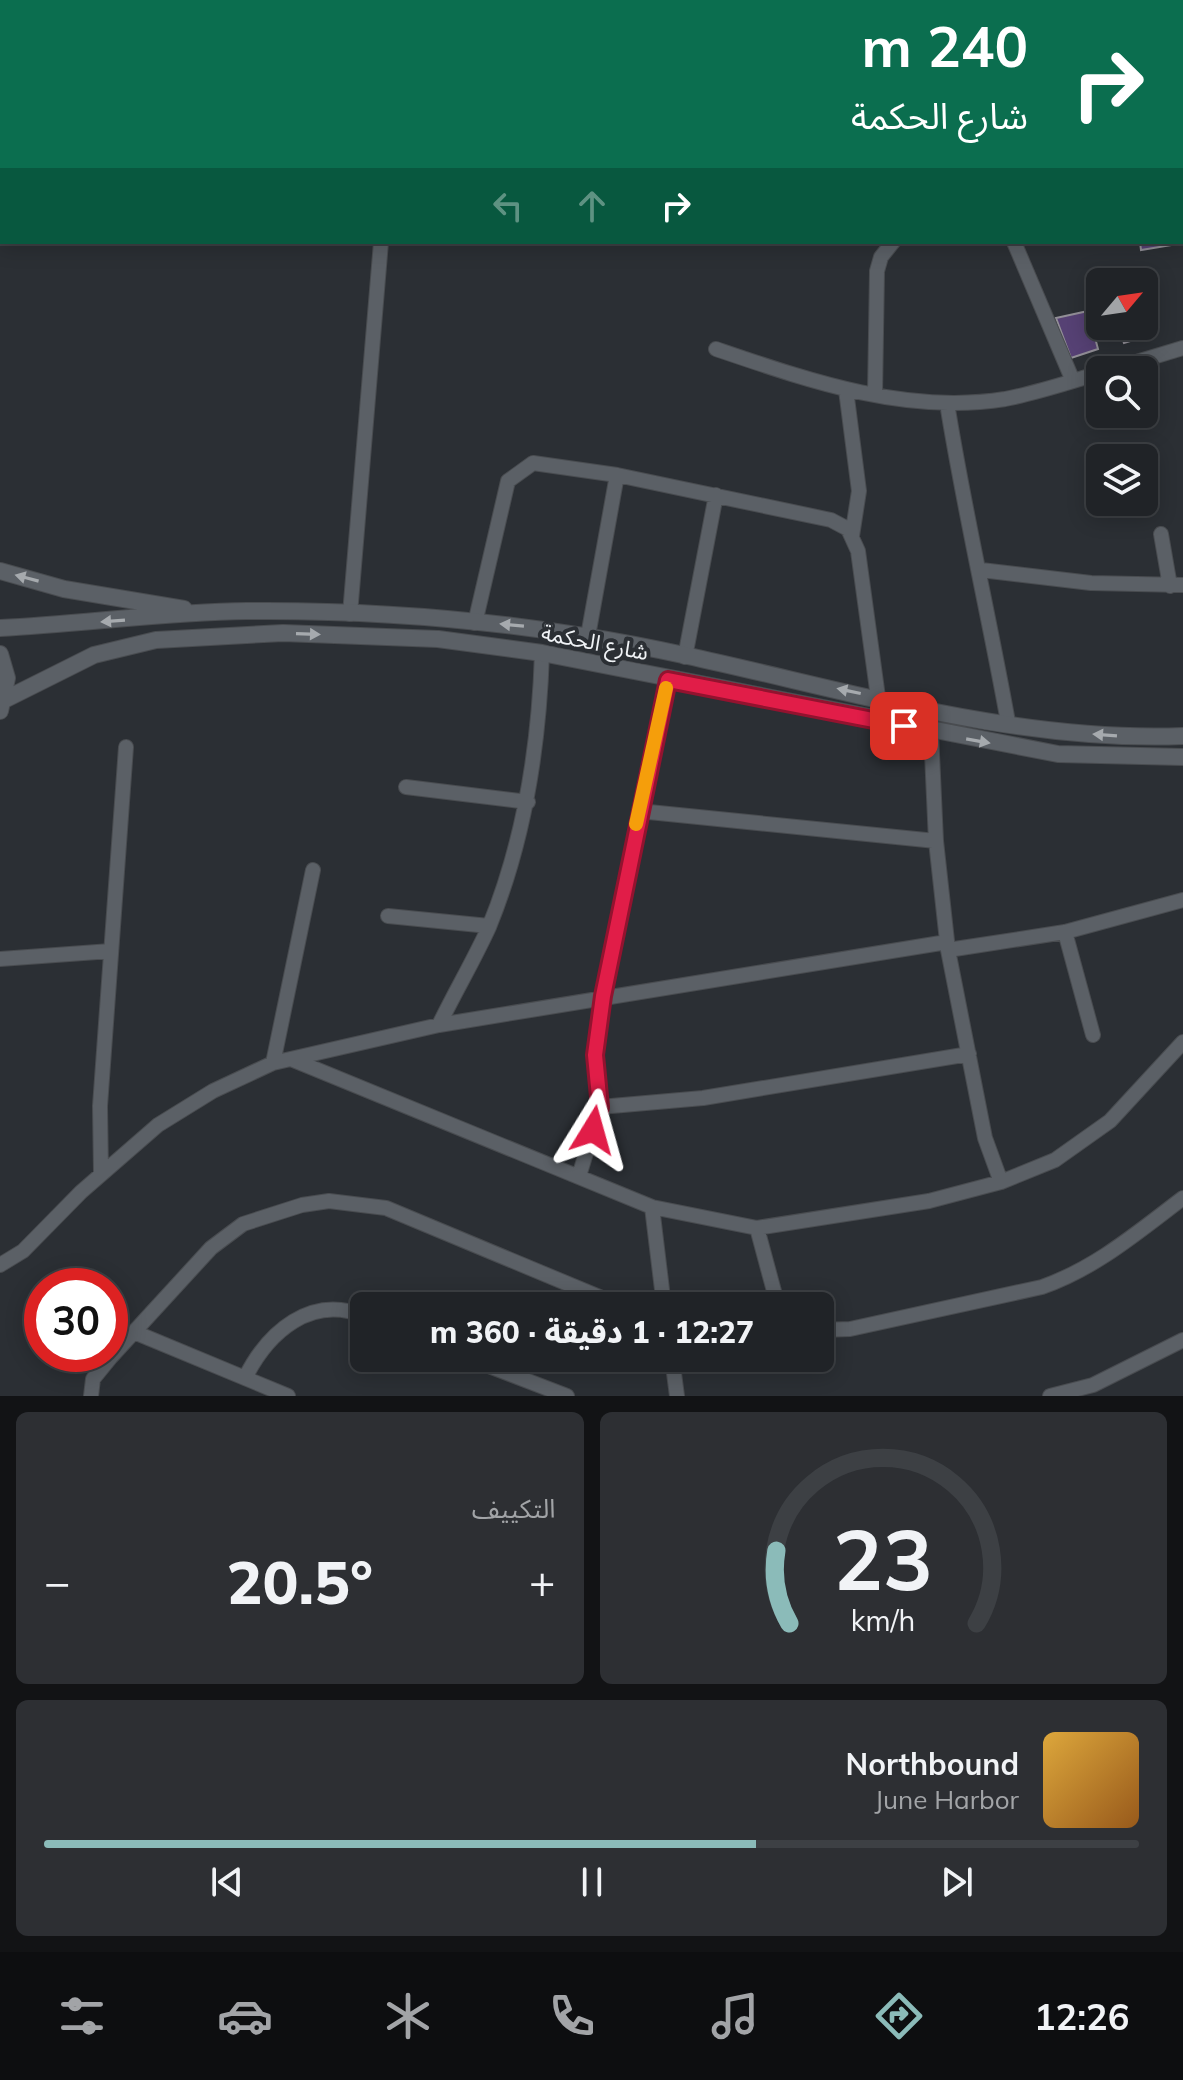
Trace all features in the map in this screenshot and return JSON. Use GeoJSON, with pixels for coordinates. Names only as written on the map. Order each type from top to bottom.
{"type":"FeatureCollection","features":[{"type":"Feature","properties":{"kind":"street"},"geometry":{"type":"LineString","coordinates":[[350,614],[381,244]]}},
{"type":"Feature","properties":{"kind":"street"},"geometry":{"type":"LineString","coordinates":[[875,395],[877,271],[881,257],[891,244]]}},
{"type":"Feature","properties":{"kind":"street"},"geometry":{"type":"LineString","coordinates":[[1015,244],[1073,381]]}},
{"type":"Feature","properties":{"kind":"street"},"geometry":{"type":"LineString","coordinates":[[1156,356],[1183,348]]}},
{"type":"Feature","properties":{"kind":"street"},"geometry":{"type":"LineString","coordinates":[[716,349],[846,390],[947,403],[1005,399],[1086,377]]}},
{"type":"Feature","properties":{"kind":"street"},"geometry":{"type":"LineString","coordinates":[[846,390],[859,491],[852,536]]}},
{"type":"Feature","properties":{"kind":"street"},"geometry":{"type":"LineString","coordinates":[[947,403],[962,496],[981,570],[1008,722]]}},
{"type":"Feature","properties":{"kind":"street"},"geometry":{"type":"LineString","coordinates":[[475,623],[508,481],[533,463],[617,475],[831,520],[844,526],[852,536],[860,558],[878,697]]}},
{"type":"Feature","properties":{"kind":"street"},"geometry":{"type":"LineString","coordinates":[[588,636],[617,475]]}},
{"type":"Feature","properties":{"kind":"street"},"geometry":{"type":"LineString","coordinates":[[685,657],[716,495]]}},
{"type":"Feature","properties":{"kind":"street"},"geometry":{"type":"LineString","coordinates":[[981,570],[1091,583],[1177,586],[1161,534]]}},
{"type":"Feature","properties":{"kind":"street"},"geometry":{"type":"LineString","coordinates":[[0,571],[126,601],[213,612]]}},
{"type":"Feature","properties":{"kind":"street","name":"شارع الحكمة"},"geometry":{"type":"LineString","coordinates":[[0,628],[213,612],[350,614],[475,623],[588,636],[1059,732],[1183,736]]}},
{"type":"Feature","properties":{"kind":"street","name":"شارع الحكمة"},"geometry":{"type":"LineString","coordinates":[[2,706],[94,655],[121,646],[230,633],[438,639],[542,653],[931,732],[1058,754],[1183,757]]}},
{"type":"Feature","properties":{"kind":"street"},"geometry":{"type":"LineString","coordinates":[[439,1025],[489,926],[528,802],[540,729],[542,653]]}},
{"type":"Feature","properties":{"kind":"street"},"geometry":{"type":"LineString","coordinates":[[0,654],[7,678],[2,706]]}},
{"type":"Feature","properties":{"kind":"street"},"geometry":{"type":"LineString","coordinates":[[579,1176],[600,1107],[595,1055],[603,996],[668,680]]}},
{"type":"Feature","properties":{"kind":"street"},"geometry":{"type":"LineString","coordinates":[[931,732],[936,841],[947,946],[985,1138],[1001,1182]]}},
{"type":"Feature","properties":{"kind":"street"},"geometry":{"type":"LineString","coordinates":[[101,1173],[100,1106],[126,747]]}},
{"type":"Feature","properties":{"kind":"street"},"geometry":{"type":"LineString","coordinates":[[406,787],[528,802]]}},
{"type":"Feature","properties":{"kind":"street"},"geometry":{"type":"LineString","coordinates":[[639,811],[936,841]]}},
{"type":"Feature","properties":{"kind":"street"},"geometry":{"type":"LineString","coordinates":[[273,1063],[313,870]]}},
{"type":"Feature","properties":{"kind":"street"},"geometry":{"type":"LineString","coordinates":[[0,1265],[23,1251],[101,1173],[190,1103],[273,1063],[439,1025],[603,996],[1065,932],[1183,900]]}},
{"type":"Feature","properties":{"kind":"street"},"geometry":{"type":"LineString","coordinates":[[388,916],[489,926]]}},
{"type":"Feature","properties":{"kind":"street"},"geometry":{"type":"LineString","coordinates":[[1065,932],[1093,1035]]}},
{"type":"Feature","properties":{"kind":"street"},"geometry":{"type":"LineString","coordinates":[[0,959],[111,951]]}},
{"type":"Feature","properties":{"kind":"street"},"geometry":{"type":"LineString","coordinates":[[290,1059],[652,1207],[757,1228],[929,1201],[1001,1182],[1055,1160],[1097,1131],[1183,1042]]}},
{"type":"Feature","properties":{"kind":"street"},"geometry":{"type":"LineString","coordinates":[[600,1107],[703,1098],[969,1054]]}},
{"type":"Feature","properties":{"kind":"street"},"geometry":{"type":"LineString","coordinates":[[91,1396],[93,1379],[184,1274],[243,1224],[302,1205],[329,1201],[386,1208],[587,1292]]}},
{"type":"Feature","properties":{"kind":"street"},"geometry":{"type":"LineString","coordinates":[[834,1330],[850,1329],[1067,1279],[1104,1258],[1181,1202]]}},
{"type":"Feature","properties":{"kind":"street"},"geometry":{"type":"LineString","coordinates":[[652,1207],[662,1292]]}},
{"type":"Feature","properties":{"kind":"street"},"geometry":{"type":"LineString","coordinates":[[757,1228],[774,1292]]}},
{"type":"Feature","properties":{"kind":"street"},"geometry":{"type":"LineString","coordinates":[[245,1378],[265,1344],[296,1318],[330,1309],[350,1313]]}},
{"type":"Feature","properties":{"kind":"street"},"geometry":{"type":"LineString","coordinates":[[134,1332],[288,1396]]}},
{"type":"Feature","properties":{"kind":"street"},"geometry":{"type":"LineString","coordinates":[[1050,1396],[1093,1385],[1183,1340]]}},
{"type":"Feature","properties":{"kind":"street"},"geometry":{"type":"LineString","coordinates":[[504,1372],[567,1396]]}},
{"type":"Feature","properties":{"kind":"street"},"geometry":{"type":"LineString","coordinates":[[674,1372],[677,1396]]}},
{"type":"Feature","properties":{"kind":"building"},"geometry":{"type":"Polygon","coordinates":[[[1140,244],[1172,244],[1172,245],[1141,250],[1140,244]]]}},
{"type":"Feature","properties":{"kind":"building"},"geometry":{"type":"Polygon","coordinates":[[[1086,311],[1086,340],[1096,340],[1098,349],[1071,358],[1056,318],[1086,311]]]}},
{"type":"Feature","properties":{"kind":"slow traffic"},"geometry":{"type":"LineString","coordinates":[[636,824],[666,688]]}},
{"type":"Feature","properties":{"kind":"route"},"geometry":{"type":"LineString","coordinates":[[593,1130],[600,1107],[595,1055],[603,996],[668,680],[904,726]]}}]}
